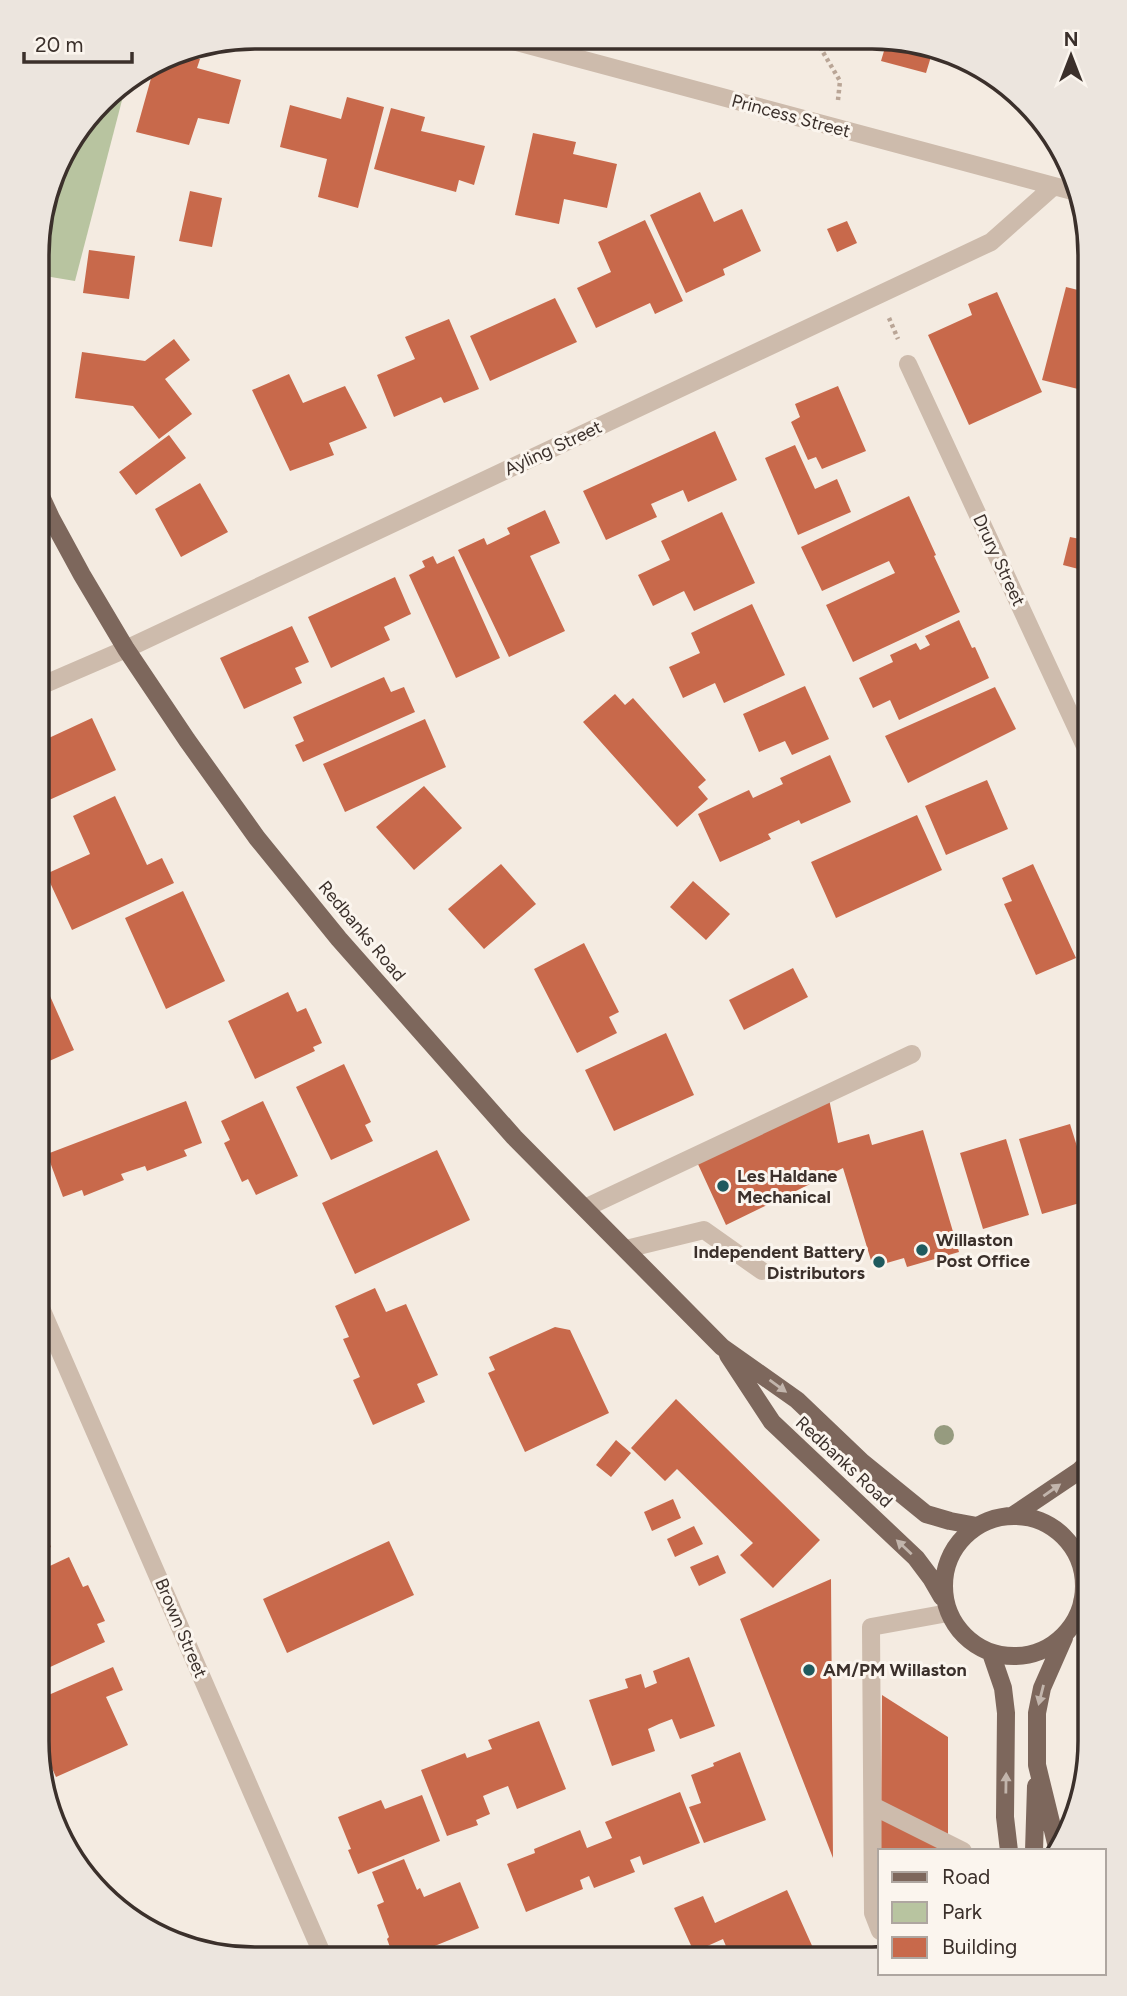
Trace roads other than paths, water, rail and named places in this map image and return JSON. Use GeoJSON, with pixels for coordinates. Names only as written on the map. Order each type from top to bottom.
{"type":"FeatureCollection","features":[{"type":"Feature","properties":{"kind":"main road","name":"Redbanks Road"},"geometry":{"type":"LineString","coordinates":[[49,514],[126,649],[257,838],[330,929],[514,1137],[722,1347],[797,1400],[862,1462],[926,1514],[977,1526]]}},
{"type":"Feature","properties":{"kind":"main road","name":"Redbanks Road"},"geometry":{"type":"LineString","coordinates":[[722,1347],[772,1422],[916,1558],[931,1578],[946,1607]]}},
{"type":"Feature","properties":{"kind":"main road"},"geometry":{"type":"LineString","coordinates":[[1012,1516],[1078,1472]]}},
{"type":"Feature","properties":{"kind":"main road"},"geometry":{"type":"LineString","coordinates":[[1078,1557],[1068,1541],[1052,1527],[1033,1518],[1012,1516],[988,1520],[958,1542],[944,1576],[946,1607],[954,1624],[970,1641],[991,1653],[1016,1656],[1040,1651],[1055,1644],[1078,1616]]}},
{"type":"Feature","properties":{"kind":"main road"},"geometry":{"type":"LineString","coordinates":[[1034,1849],[1037,1713],[1042,1688],[1067,1632]]}},
{"type":"Feature","properties":{"kind":"main road"},"geometry":{"type":"LineString","coordinates":[[991,1653],[1003,1688],[1006,1713],[1005,1816],[1009,1849]]}},
{"type":"Feature","properties":{"kind":"main road"},"geometry":{"type":"LineString","coordinates":[[1037,1765],[1054,1836]]}},
{"type":"Feature","properties":{"kind":"street","name":"Princess Street"},"geometry":{"type":"LineString","coordinates":[[543,49],[1067,190]]}},
{"type":"Feature","properties":{"kind":"street","name":"Ayling Street"},"geometry":{"type":"LineString","coordinates":[[49,682],[126,649],[991,242],[1054,186]]}},
{"type":"Feature","properties":{"kind":"street","name":"Drury Street"},"geometry":{"type":"LineString","coordinates":[[908,364],[1078,731]]}},
{"type":"Feature","properties":{"kind":"street"},"geometry":{"type":"LineString","coordinates":[[585,1208],[912,1054]]}},
{"type":"Feature","properties":{"kind":"street"},"geometry":{"type":"LineString","coordinates":[[626,1249],[704,1230],[762,1271]]}},
{"type":"Feature","properties":{"kind":"street","name":"Brown Street"},"geometry":{"type":"LineString","coordinates":[[49,1327],[319,1947]]}},
{"type":"Feature","properties":{"kind":"street"},"geometry":{"type":"LineString","coordinates":[[878,1925],[873,1913],[871,1627],[946,1607]]}},
{"type":"Feature","properties":{"kind":"street"},"geometry":{"type":"LineString","coordinates":[[873,1806],[959,1849]]}},
{"type":"Feature","properties":{"kind":"place","name":"Les Haldane Mechanical"},"geometry":{"type":"Point","coordinates":[723,1186]}},
{"type":"Feature","properties":{"kind":"place","name":"Willaston Post Office"},"geometry":{"type":"Point","coordinates":[922,1250]}},
{"type":"Feature","properties":{"kind":"place","name":"Independent Battery Distributors"},"geometry":{"type":"Point","coordinates":[879,1262]}},
{"type":"Feature","properties":{"kind":"place","name":"AM/PM Willaston"},"geometry":{"type":"Point","coordinates":[809,1670]}}]}
